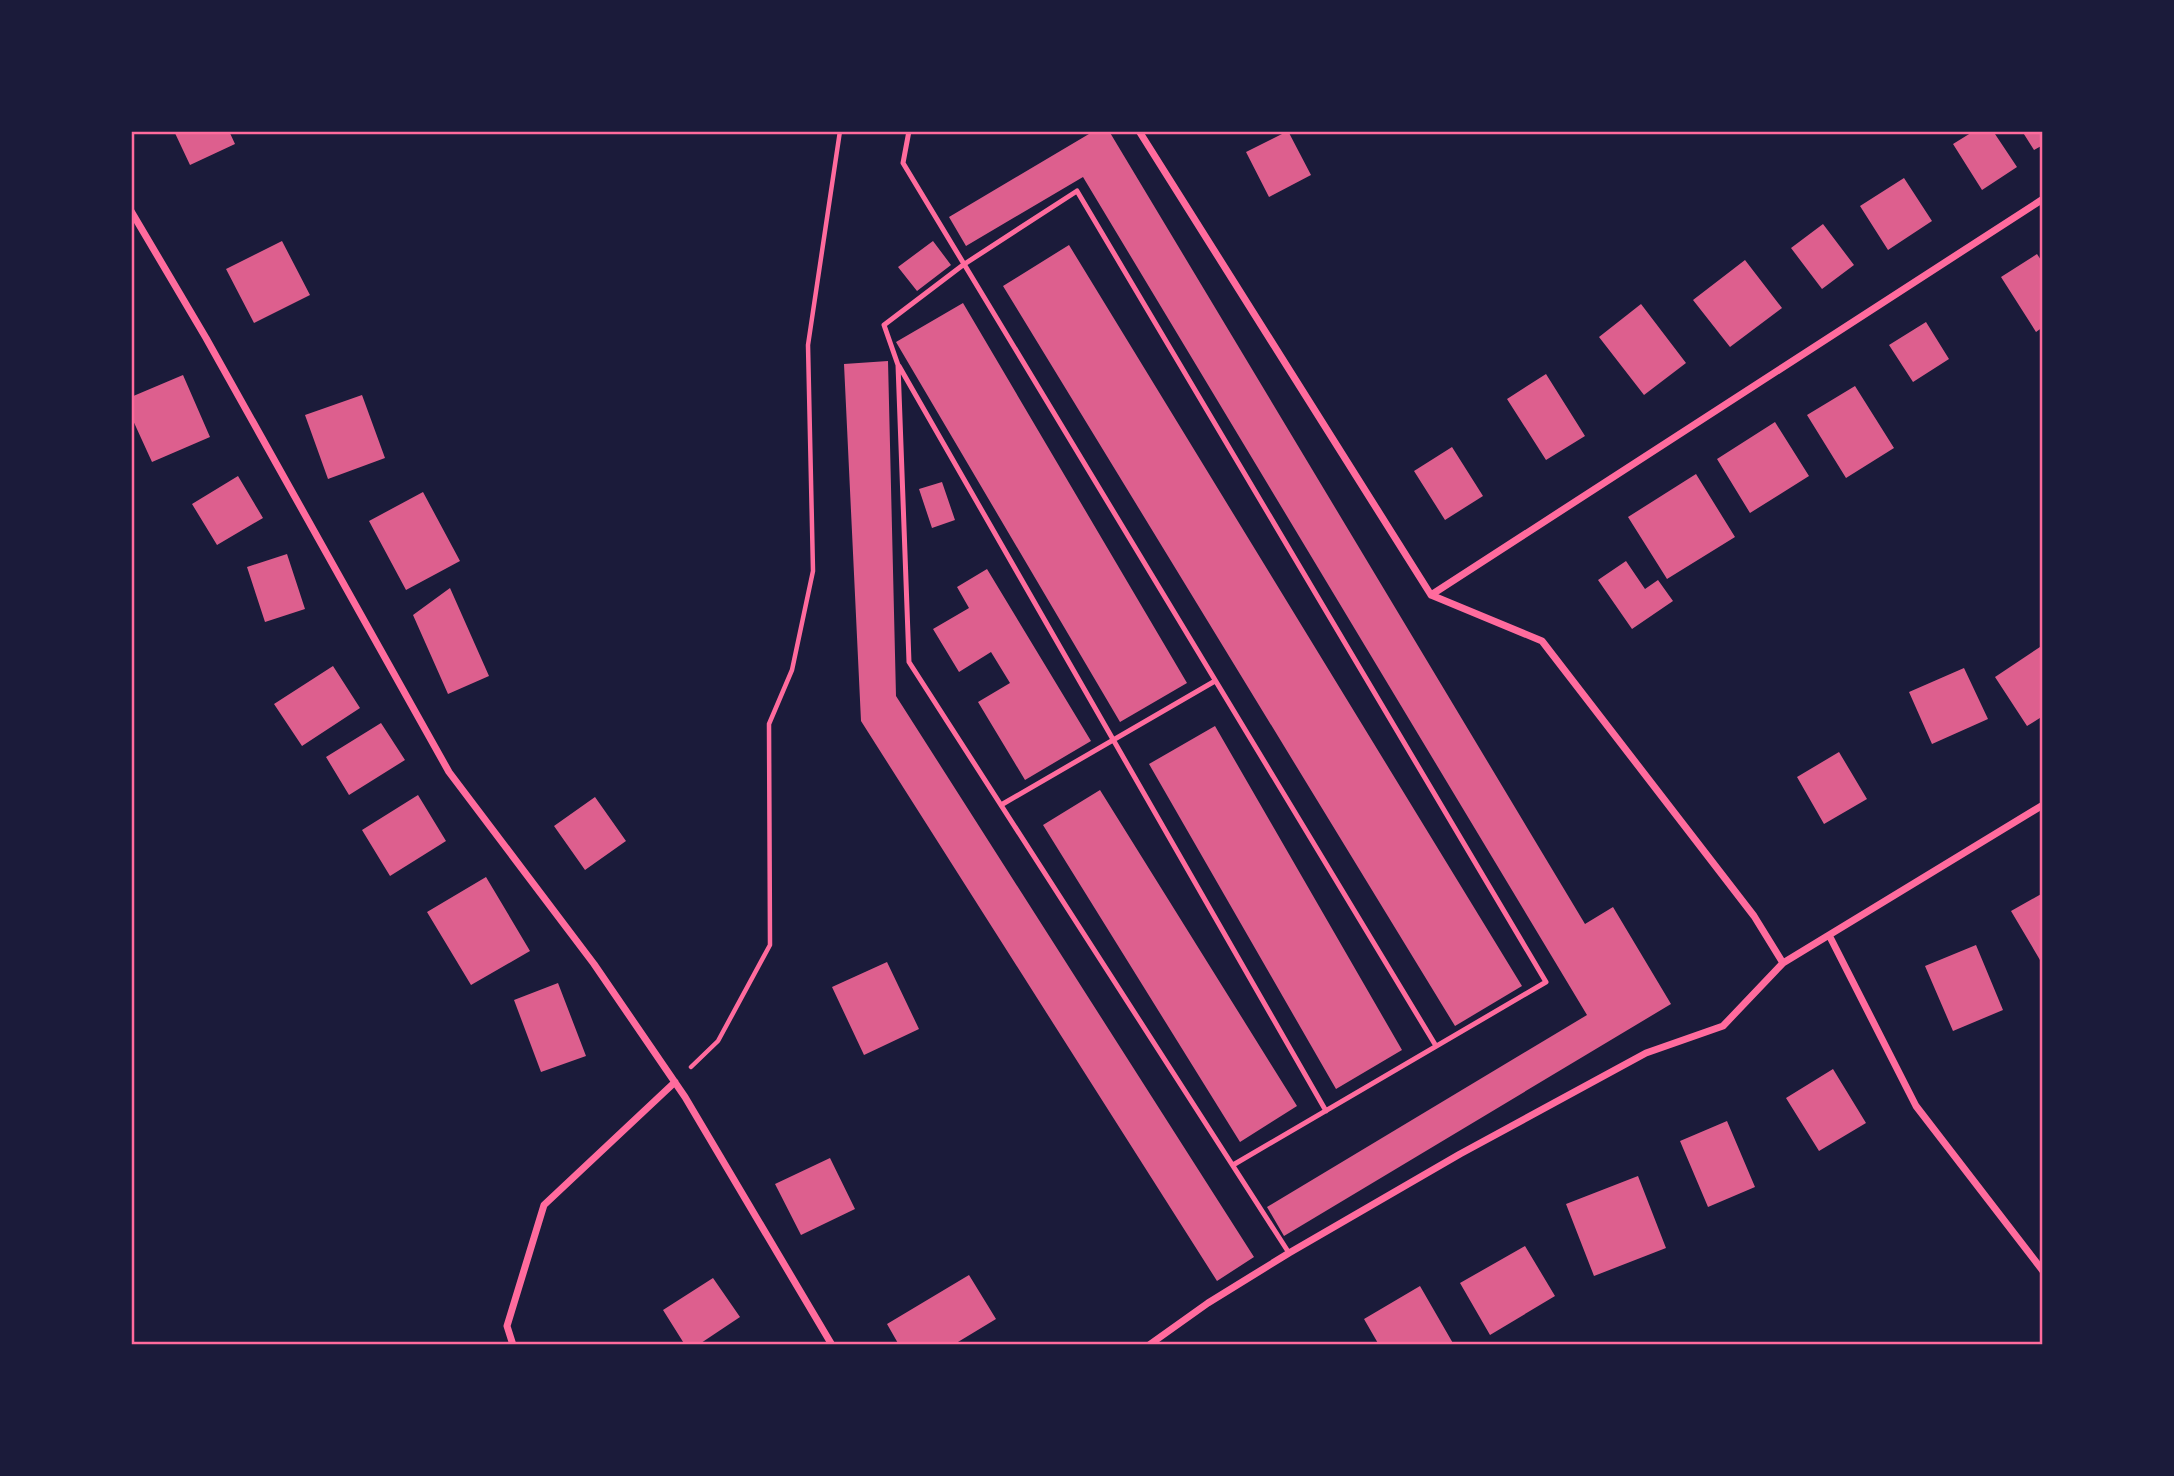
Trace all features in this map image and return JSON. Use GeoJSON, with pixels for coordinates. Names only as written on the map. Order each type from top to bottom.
{"type":"FeatureCollection","features":[{"type":"Feature","properties":{"kind":"street"},"geometry":{"type":"LineString","coordinates":[[1139,131],[1431,595],[1542,641],[1754,916],[1783,963]]}},
{"type":"Feature","properties":{"kind":"street"},"geometry":{"type":"LineString","coordinates":[[1431,595],[2043,199]]}},
{"type":"Feature","properties":{"kind":"street"},"geometry":{"type":"LineString","coordinates":[[131,211],[206,338],[449,772],[594,964],[675,1082],[832,1345]]}},
{"type":"Feature","properties":{"kind":"street"},"geometry":{"type":"LineString","coordinates":[[1149,1345],[1208,1303],[1289,1253],[1460,1154],[1646,1053],[1723,1026],[1783,963],[2043,805]]}},
{"type":"Feature","properties":{"kind":"street"},"geometry":{"type":"LineString","coordinates":[[1829,935],[1916,1106],[2043,1271]]}},
{"type":"Feature","properties":{"kind":"street"},"geometry":{"type":"LineString","coordinates":[[513,1345],[508,1326],[544,1205],[675,1082]]}},
{"type":"Feature","properties":{"kind":"lane"},"geometry":{"type":"LineString","coordinates":[[909,131],[903,163],[1436,1046]]}},
{"type":"Feature","properties":{"kind":"lane"},"geometry":{"type":"LineString","coordinates":[[1233,1165],[1326,1111],[1546,982],[1077,191],[963,265],[884,325],[898,365],[1326,1111]]}},
{"type":"Feature","properties":{"kind":"lane"},"geometry":{"type":"LineString","coordinates":[[898,365],[909,663],[1289,1253]]}},
{"type":"Feature","properties":{"kind":"lane"},"geometry":{"type":"LineString","coordinates":[[1000,805],[1215,681]]}},
{"type":"Feature","properties":{"kind":"path"},"geometry":{"type":"LineString","coordinates":[[675,1082],[718,1041],[770,945],[769,724],[792,670],[813,571],[808,345],[840,131]]}},
{"type":"Feature","properties":{"kind":"building"},"geometry":{"type":"Polygon","coordinates":[[[174,131],[229,131],[235,144],[190,165],[174,131]]]}},
{"type":"Feature","properties":{"kind":"building"},"geometry":{"type":"Polygon","coordinates":[[[1094,131],[1109,131],[1585,924],[1613,907],[1671,1004],[1284,1236],[1267,1207],[1587,1015],[1083,177],[966,246],[949,217],[1094,131]]]}},
{"type":"Feature","properties":{"kind":"building"},"geometry":{"type":"Polygon","coordinates":[[[1288,131],[1311,175],[1269,197],[1246,152],[1288,131]]]}},
{"type":"Feature","properties":{"kind":"building"},"geometry":{"type":"Polygon","coordinates":[[[1974,131],[1993,131],[2017,167],[1982,190],[1953,144],[1974,131]]]}},
{"type":"Feature","properties":{"kind":"building"},"geometry":{"type":"Polygon","coordinates":[[[2022,131],[2043,131],[2043,145],[2034,150],[2022,131]]]}},
{"type":"Feature","properties":{"kind":"building"},"geometry":{"type":"Polygon","coordinates":[[[1904,178],[1932,221],[1888,250],[1860,206],[1904,178]]]}},
{"type":"Feature","properties":{"kind":"building"},"geometry":{"type":"Polygon","coordinates":[[[1823,224],[1854,265],[1822,289],[1791,248],[1823,224]]]}},
{"type":"Feature","properties":{"kind":"building"},"geometry":{"type":"Polygon","coordinates":[[[282,241],[310,295],[254,323],[226,269],[282,241]]]}},
{"type":"Feature","properties":{"kind":"building"},"geometry":{"type":"Polygon","coordinates":[[[933,241],[951,265],[917,291],[898,267],[933,241]]]}},
{"type":"Feature","properties":{"kind":"building"},"geometry":{"type":"Polygon","coordinates":[[[1069,245],[1522,986],[1455,1026],[1003,286],[1069,245]]]}},
{"type":"Feature","properties":{"kind":"building"},"geometry":{"type":"Polygon","coordinates":[[[2037,254],[2043,263],[2043,327],[2036,332],[2001,277],[2037,254]]]}},
{"type":"Feature","properties":{"kind":"building"},"geometry":{"type":"Polygon","coordinates":[[[1745,260],[1782,308],[1730,347],[1693,300],[1745,260]]]}},
{"type":"Feature","properties":{"kind":"building"},"geometry":{"type":"Polygon","coordinates":[[[963,303],[1187,683],[1120,722],[896,342],[963,303]]]}},
{"type":"Feature","properties":{"kind":"building"},"geometry":{"type":"Polygon","coordinates":[[[1641,304],[1686,363],[1644,395],[1599,337],[1641,304]]]}},
{"type":"Feature","properties":{"kind":"building"},"geometry":{"type":"Polygon","coordinates":[[[1926,322],[1949,359],[1913,382],[1889,345],[1926,322]]]}},
{"type":"Feature","properties":{"kind":"building"},"geometry":{"type":"Polygon","coordinates":[[[888,361],[896,696],[1254,1257],[1217,1281],[861,721],[844,364],[888,361]]]}},
{"type":"Feature","properties":{"kind":"building"},"geometry":{"type":"Polygon","coordinates":[[[1546,374],[1585,436],[1546,460],[1507,399],[1546,374]]]}},
{"type":"Feature","properties":{"kind":"building"},"geometry":{"type":"Polygon","coordinates":[[[183,375],[210,437],[152,462],[131,416],[131,397],[183,375]]]}},
{"type":"Feature","properties":{"kind":"building"},"geometry":{"type":"Polygon","coordinates":[[[1855,386],[1894,448],[1846,478],[1807,415],[1855,386]]]}},
{"type":"Feature","properties":{"kind":"building"},"geometry":{"type":"Polygon","coordinates":[[[362,395],[385,458],[328,479],[305,415],[362,395]]]}},
{"type":"Feature","properties":{"kind":"building"},"geometry":{"type":"Polygon","coordinates":[[[1775,422],[1809,476],[1750,513],[1717,459],[1775,422]]]}},
{"type":"Feature","properties":{"kind":"building"},"geometry":{"type":"Polygon","coordinates":[[[1452,447],[1483,496],[1445,520],[1414,471],[1452,447]]]}},
{"type":"Feature","properties":{"kind":"building"},"geometry":{"type":"Polygon","coordinates":[[[1696,474],[1735,537],[1667,579],[1628,517],[1696,474]]]}},
{"type":"Feature","properties":{"kind":"building"},"geometry":{"type":"Polygon","coordinates":[[[238,476],[263,518],[217,545],[192,504],[238,476]]]}},
{"type":"Feature","properties":{"kind":"building"},"geometry":{"type":"Polygon","coordinates":[[[942,482],[955,520],[932,528],[919,489],[942,482]]]}},
{"type":"Feature","properties":{"kind":"building"},"geometry":{"type":"Polygon","coordinates":[[[423,492],[460,561],[406,590],[369,521],[423,492]]]}},
{"type":"Feature","properties":{"kind":"building"},"geometry":{"type":"Polygon","coordinates":[[[287,554],[305,609],[265,622],[247,567],[287,554]]]}},
{"type":"Feature","properties":{"kind":"building"},"geometry":{"type":"Polygon","coordinates":[[[1626,561],[1645,589],[1658,580],[1673,601],[1632,629],[1598,580],[1626,561]]]}},
{"type":"Feature","properties":{"kind":"building"},"geometry":{"type":"Polygon","coordinates":[[[987,569],[1091,741],[1025,780],[978,702],[1010,683],[991,652],[959,672],[933,629],[969,608],[957,587],[987,569]]]}},
{"type":"Feature","properties":{"kind":"building"},"geometry":{"type":"Polygon","coordinates":[[[450,588],[489,676],[448,694],[413,615],[450,588]]]}},
{"type":"Feature","properties":{"kind":"building"},"geometry":{"type":"Polygon","coordinates":[[[2043,645],[2043,716],[2027,726],[1995,677],[2043,645]]]}},
{"type":"Feature","properties":{"kind":"building"},"geometry":{"type":"Polygon","coordinates":[[[333,666],[360,708],[302,746],[274,704],[333,666]]]}},
{"type":"Feature","properties":{"kind":"building"},"geometry":{"type":"Polygon","coordinates":[[[1964,668],[1988,719],[1932,744],[1909,692],[1964,668]]]}},
{"type":"Feature","properties":{"kind":"building"},"geometry":{"type":"Polygon","coordinates":[[[381,723],[405,760],[349,795],[326,757],[381,723]]]}},
{"type":"Feature","properties":{"kind":"building"},"geometry":{"type":"Polygon","coordinates":[[[1215,726],[1402,1050],[1336,1089],[1149,764],[1215,726]]]}},
{"type":"Feature","properties":{"kind":"building"},"geometry":{"type":"Polygon","coordinates":[[[1839,752],[1867,799],[1824,824],[1797,777],[1839,752]]]}},
{"type":"Feature","properties":{"kind":"building"},"geometry":{"type":"Polygon","coordinates":[[[1100,790],[1297,1106],[1240,1142],[1043,825],[1100,790]]]}},
{"type":"Feature","properties":{"kind":"building"},"geometry":{"type":"Polygon","coordinates":[[[418,795],[446,841],[390,876],[362,830],[418,795]]]}},
{"type":"Feature","properties":{"kind":"building"},"geometry":{"type":"Polygon","coordinates":[[[595,797],[626,841],[585,870],[554,826],[595,797]]]}},
{"type":"Feature","properties":{"kind":"building"},"geometry":{"type":"Polygon","coordinates":[[[486,877],[530,951],[471,985],[427,912],[486,877]]]}},
{"type":"Feature","properties":{"kind":"building"},"geometry":{"type":"Polygon","coordinates":[[[2043,893],[2043,959],[2040,960],[2011,911],[2043,893]]]}},
{"type":"Feature","properties":{"kind":"building"},"geometry":{"type":"Polygon","coordinates":[[[1976,945],[2003,1010],[1953,1031],[1925,966],[1976,945]]]}},
{"type":"Feature","properties":{"kind":"building"},"geometry":{"type":"Polygon","coordinates":[[[887,962],[919,1029],[864,1055],[832,987],[887,962]]]}},
{"type":"Feature","properties":{"kind":"building"},"geometry":{"type":"Polygon","coordinates":[[[558,983],[586,1056],[541,1072],[514,1000],[558,983]]]}},
{"type":"Feature","properties":{"kind":"building"},"geometry":{"type":"Polygon","coordinates":[[[1833,1069],[1866,1123],[1819,1151],[1786,1098],[1833,1069]]]}},
{"type":"Feature","properties":{"kind":"building"},"geometry":{"type":"Polygon","coordinates":[[[1727,1121],[1755,1187],[1708,1207],[1680,1141],[1727,1121]]]}},
{"type":"Feature","properties":{"kind":"building"},"geometry":{"type":"Polygon","coordinates":[[[830,1158],[855,1209],[801,1235],[775,1184],[830,1158]]]}},
{"type":"Feature","properties":{"kind":"building"},"geometry":{"type":"Polygon","coordinates":[[[1638,1176],[1666,1248],[1594,1276],[1566,1204],[1638,1176]]]}},
{"type":"Feature","properties":{"kind":"building"},"geometry":{"type":"Polygon","coordinates":[[[1525,1246],[1555,1296],[1490,1335],[1460,1283],[1525,1246]]]}},
{"type":"Feature","properties":{"kind":"building"},"geometry":{"type":"Polygon","coordinates":[[[969,1275],[996,1319],[953,1345],[899,1345],[887,1324],[969,1275]]]}},
{"type":"Feature","properties":{"kind":"building"},"geometry":{"type":"Polygon","coordinates":[[[713,1278],[740,1317],[698,1345],[685,1345],[663,1310],[713,1278]]]}},
{"type":"Feature","properties":{"kind":"building"},"geometry":{"type":"Polygon","coordinates":[[[1420,1286],[1454,1345],[1379,1345],[1364,1319],[1420,1286]]]}}]}
